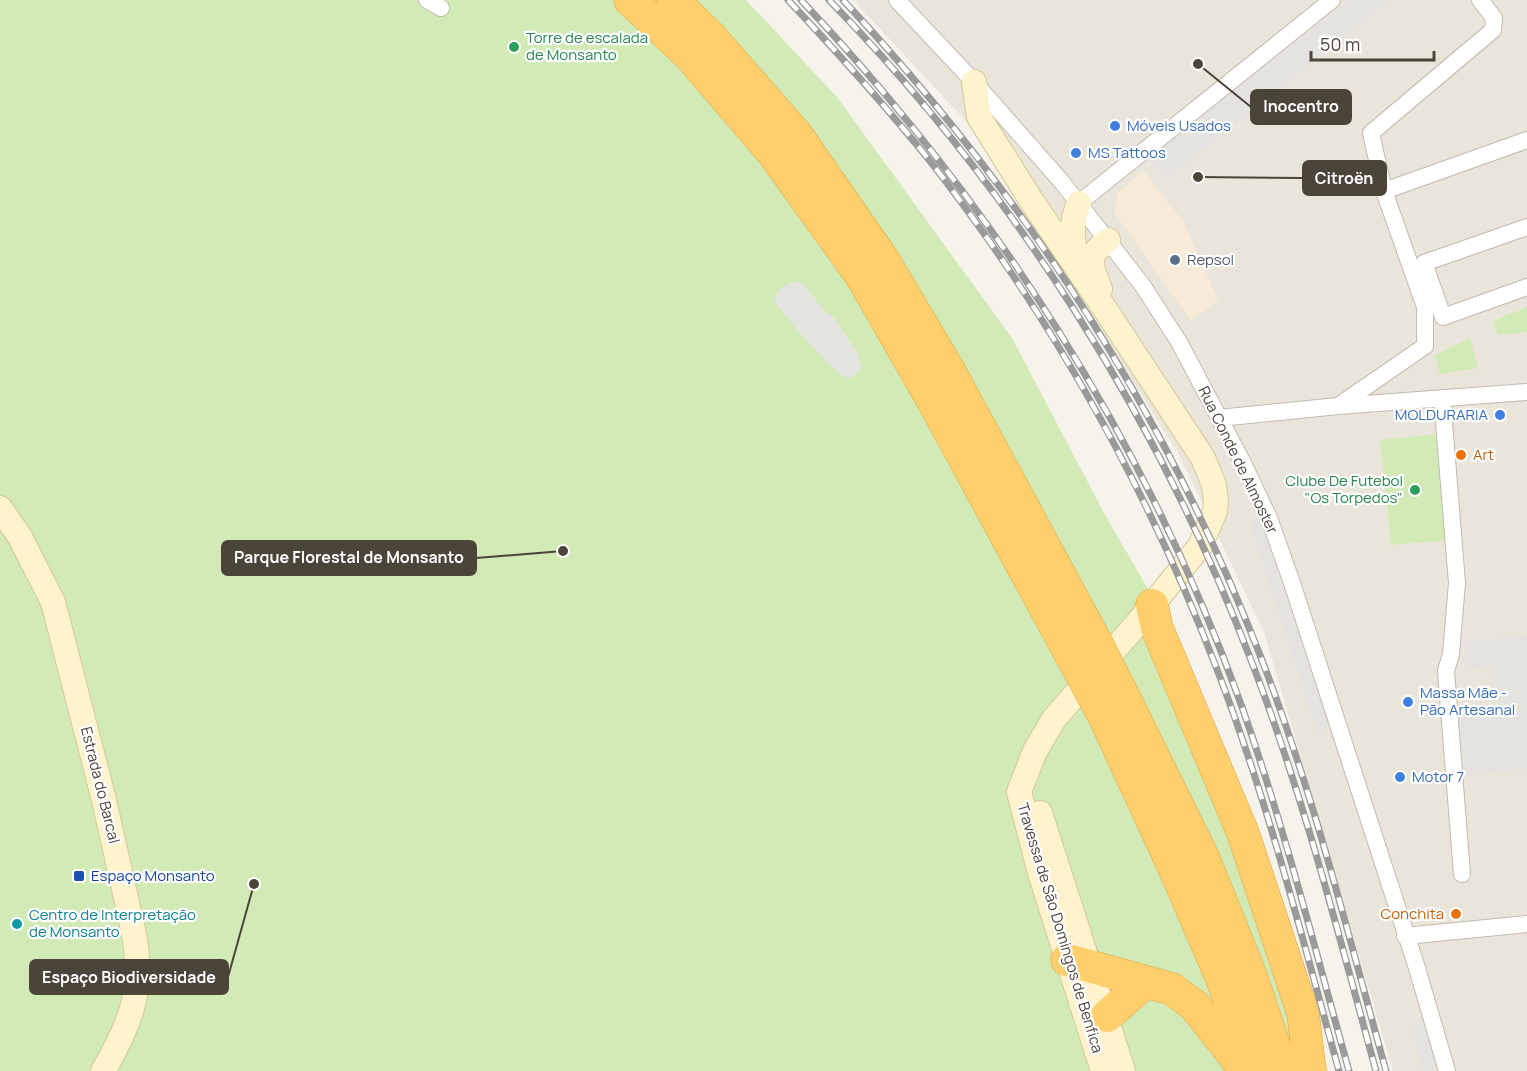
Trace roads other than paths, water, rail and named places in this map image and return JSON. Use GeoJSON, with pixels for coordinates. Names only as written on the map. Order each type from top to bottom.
{"type":"FeatureCollection","features":[{"type":"Feature","properties":{"kind":"highway"},"geometry":{"type":"LineString","coordinates":[[630,0],[690,56],[773,153],[862,277],[933,401],[1084,648]]}},
{"type":"Feature","properties":{"kind":"highway"},"geometry":{"type":"LineString","coordinates":[[673,0],[711,37],[796,134],[884,261],[950,372],[1116,712],[1203,857],[1251,976],[1283,1071]]}},
{"type":"Feature","properties":{"kind":"highway"},"geometry":{"type":"LineString","coordinates":[[1152,605],[1157,628],[1243,833],[1293,980],[1303,1013],[1310,1071]]}},
{"type":"Feature","properties":{"kind":"highway"},"geometry":{"type":"LineString","coordinates":[[1116,712],[1176,873],[1208,947],[1255,1071]]}},
{"type":"Feature","properties":{"kind":"highway"},"geometry":{"type":"LineString","coordinates":[[1078,963],[1172,989],[1194,1005],[1246,1071]]}},
{"type":"Feature","properties":{"kind":"highway"},"geometry":{"type":"LineString","coordinates":[[1107,1016],[1145,982]]}},
{"type":"Feature","properties":{"kind":"street","name":"Rua Conde de Almoster"},"geometry":{"type":"LineString","coordinates":[[897,0],[974,82],[1079,203],[1108,240],[1143,286],[1179,342],[1219,418],[1269,518],[1417,968],[1448,1071]]}},
{"type":"Feature","properties":{"kind":"street"},"geometry":{"type":"LineString","coordinates":[[1082,273],[1072,236],[1079,203],[1332,0]]}},
{"type":"Feature","properties":{"kind":"street"},"geometry":{"type":"LineString","coordinates":[[1338,406],[1425,346],[1425,307],[1384,191],[1371,133],[1493,30],[1494,18],[1480,0]]}},
{"type":"Feature","properties":{"kind":"street","name":"Travessa de São Domingos de Benfica"},"geometry":{"type":"LineString","coordinates":[[974,82],[980,117],[1031,200],[1082,273],[1203,458],[1214,485],[1215,511],[1200,546],[1054,719],[1035,751],[1019,792],[1040,873],[1078,963],[1107,1016],[1123,1071]]}},
{"type":"Feature","properties":{"kind":"street"},"geometry":{"type":"LineString","coordinates":[[1384,191],[1527,140]]}},
{"type":"Feature","properties":{"kind":"street"},"geometry":{"type":"LineString","coordinates":[[1527,227],[1424,262],[1443,317],[1527,287]]}},
{"type":"Feature","properties":{"kind":"street"},"geometry":{"type":"LineString","coordinates":[[1107,312],[1091,260],[1093,252],[1108,240]]}},
{"type":"Feature","properties":{"kind":"street"},"geometry":{"type":"LineString","coordinates":[[1219,418],[1338,406],[1527,392]]}},
{"type":"Feature","properties":{"kind":"street"},"geometry":{"type":"LineString","coordinates":[[1442,398],[1457,583],[1451,654],[1446,671],[1462,874]]}},
{"type":"Feature","properties":{"kind":"street","name":"Estrada do Barcal"},"geometry":{"type":"LineString","coordinates":[[0,508],[20,537],[53,602],[104,800],[135,934],[138,954],[138,988],[135,1002],[122,1038],[104,1071]]}},
{"type":"Feature","properties":{"kind":"street"},"geometry":{"type":"LineString","coordinates":[[1405,936],[1527,924]]}},
{"type":"Feature","properties":{"kind":"street","name":"Travessa de São Domingos de Benfica"},"geometry":{"type":"LineString","coordinates":[[1078,963],[1103,1071]]}},
{"type":"Feature","properties":{"kind":"railway"},"geometry":{"type":"LineString","coordinates":[[788,0],[896,120],[974,220],[1056,343],[1128,471],[1190,604],[1236,721],[1283,870],[1339,1071]]}},
{"type":"Feature","properties":{"kind":"railway"},"geometry":{"type":"LineString","coordinates":[[801,0],[871,78],[938,159],[1000,243],[1058,331],[1112,421],[1160,513],[1204,609],[1242,707],[1272,797],[1349,1071]]}},
{"type":"Feature","properties":{"kind":"railway"},"geometry":{"type":"LineString","coordinates":[[829,0],[895,72],[958,147],[1017,225],[1072,306],[1123,390],[1169,477],[1211,565],[1249,655],[1286,757],[1333,914],[1376,1071]]}},
{"type":"Feature","properties":{"kind":"railway"},"geometry":{"type":"LineString","coordinates":[[843,0],[970,148],[1027,225],[1082,306],[1132,388],[1178,473],[1220,560],[1277,702],[1328,859],[1386,1071]]}},
{"type":"Feature","properties":{"kind":"place","name":"Torre de escalada de Monsanto"},"geometry":{"type":"Point","coordinates":[514,47]}},
{"type":"Feature","properties":{"kind":"place","name":"Inocentro"},"geometry":{"type":"Point","coordinates":[1198,64]}},
{"type":"Feature","properties":{"kind":"place","name":"Móveis Usados"},"geometry":{"type":"Point","coordinates":[1115,126]}},
{"type":"Feature","properties":{"kind":"place","name":"MS Tattoos"},"geometry":{"type":"Point","coordinates":[1076,153]}},
{"type":"Feature","properties":{"kind":"place","name":"Citroën"},"geometry":{"type":"Point","coordinates":[1198,177]}},
{"type":"Feature","properties":{"kind":"place","name":"Repsol"},"geometry":{"type":"Point","coordinates":[1175,260]}},
{"type":"Feature","properties":{"kind":"place","name":"MOLDURARIA"},"geometry":{"type":"Point","coordinates":[1500,415]}},
{"type":"Feature","properties":{"kind":"place","name":"Art"},"geometry":{"type":"Point","coordinates":[1461,455]}},
{"type":"Feature","properties":{"kind":"place","name":"Clube De Futebol \"Os Torpedos\""},"geometry":{"type":"Point","coordinates":[1415,490]}},
{"type":"Feature","properties":{"kind":"place","name":"Parque Florestal de Monsanto"},"geometry":{"type":"Point","coordinates":[563,551]}},
{"type":"Feature","properties":{"kind":"place","name":"Massa Mãe - Pão Artesanal"},"geometry":{"type":"Point","coordinates":[1408,702]}},
{"type":"Feature","properties":{"kind":"place","name":"Motor 7"},"geometry":{"type":"Point","coordinates":[1400,777]}},
{"type":"Feature","properties":{"kind":"place","name":"Espaço Monsanto"},"geometry":{"type":"Point","coordinates":[79,876]}},
{"type":"Feature","properties":{"kind":"place","name":"Espaço Biodiversidade"},"geometry":{"type":"Point","coordinates":[254,884]}},
{"type":"Feature","properties":{"kind":"place","name":"Conchita"},"geometry":{"type":"Point","coordinates":[1456,914]}},
{"type":"Feature","properties":{"kind":"place","name":"Centro de Interpretação de Monsanto"},"geometry":{"type":"Point","coordinates":[17,924]}}]}
